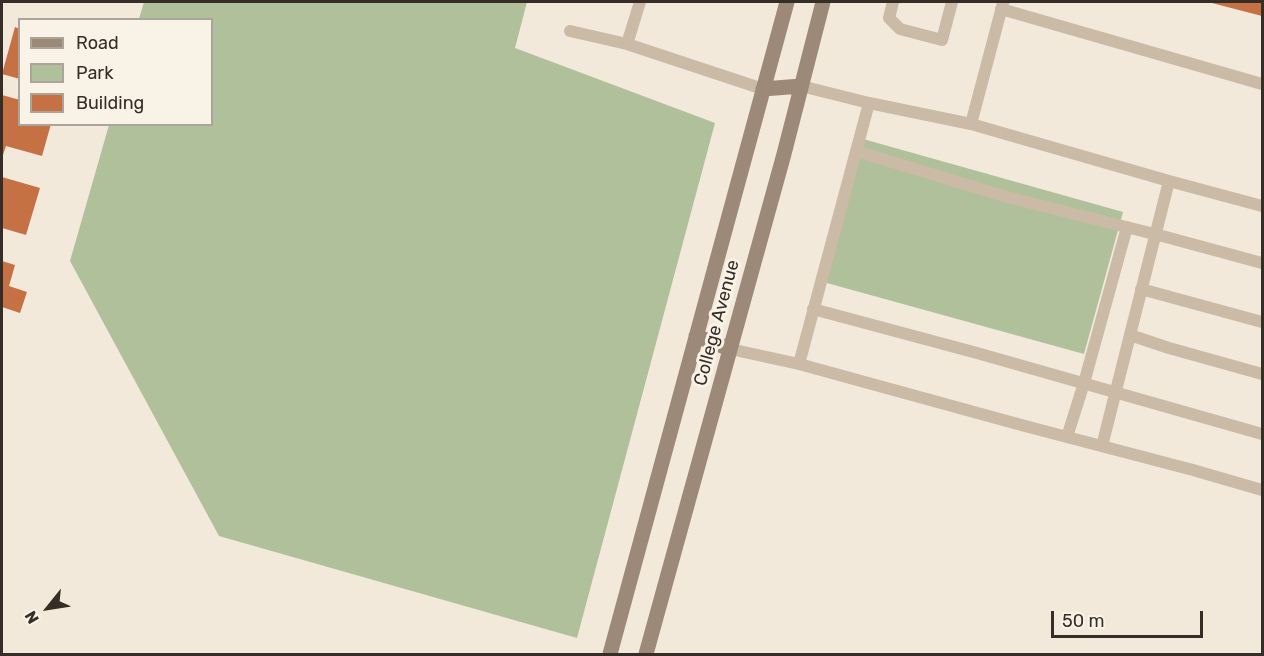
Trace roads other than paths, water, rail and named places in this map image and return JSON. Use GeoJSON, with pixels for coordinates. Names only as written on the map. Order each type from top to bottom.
{"type":"FeatureCollection","features":[{"type":"Feature","properties":{"kind":"main road","name":"College Avenue"},"geometry":{"type":"LineString","coordinates":[[610,654],[787,2]]}},
{"type":"Feature","properties":{"kind":"main road","name":"College Avenue"},"geometry":{"type":"LineString","coordinates":[[646,654],[781,166],[823,2]]}},
{"type":"Feature","properties":{"kind":"main road"},"geometry":{"type":"LineString","coordinates":[[763,89],[801,86]]}},
{"type":"Feature","properties":{"kind":"main road"},"geometry":{"type":"LineString","coordinates":[[696,336],[730,349]]}},
{"type":"Feature","properties":{"kind":"lane"},"geometry":{"type":"LineString","coordinates":[[627,45],[640,2]]}},
{"type":"Feature","properties":{"kind":"lane"},"geometry":{"type":"LineString","coordinates":[[893,2],[889,18],[900,29],[942,40],[952,2]]}},
{"type":"Feature","properties":{"kind":"lane"},"geometry":{"type":"LineString","coordinates":[[971,124],[1002,5],[1263,84]]}},
{"type":"Feature","properties":{"kind":"lane"},"geometry":{"type":"LineString","coordinates":[[570,31],[627,45],[763,89]]}},
{"type":"Feature","properties":{"kind":"lane"},"geometry":{"type":"LineString","coordinates":[[801,86],[971,124],[1263,206]]}},
{"type":"Feature","properties":{"kind":"lane"},"geometry":{"type":"LineString","coordinates":[[799,364],[869,103]]}},
{"type":"Feature","properties":{"kind":"lane"},"geometry":{"type":"LineString","coordinates":[[856,151],[1007,197],[1263,263]]}},
{"type":"Feature","properties":{"kind":"lane"},"geometry":{"type":"LineString","coordinates":[[1102,446],[1169,181]]}},
{"type":"Feature","properties":{"kind":"lane"},"geometry":{"type":"LineString","coordinates":[[1067,438],[1127,227]]}},
{"type":"Feature","properties":{"kind":"lane"},"geometry":{"type":"LineString","coordinates":[[1141,290],[1263,322]]}},
{"type":"Feature","properties":{"kind":"lane"},"geometry":{"type":"LineString","coordinates":[[813,309],[1263,434]]}},
{"type":"Feature","properties":{"kind":"lane"},"geometry":{"type":"LineString","coordinates":[[1130,335],[1263,374]]}},
{"type":"Feature","properties":{"kind":"lane"},"geometry":{"type":"LineString","coordinates":[[730,349],[799,364],[1263,490]]}}]}
